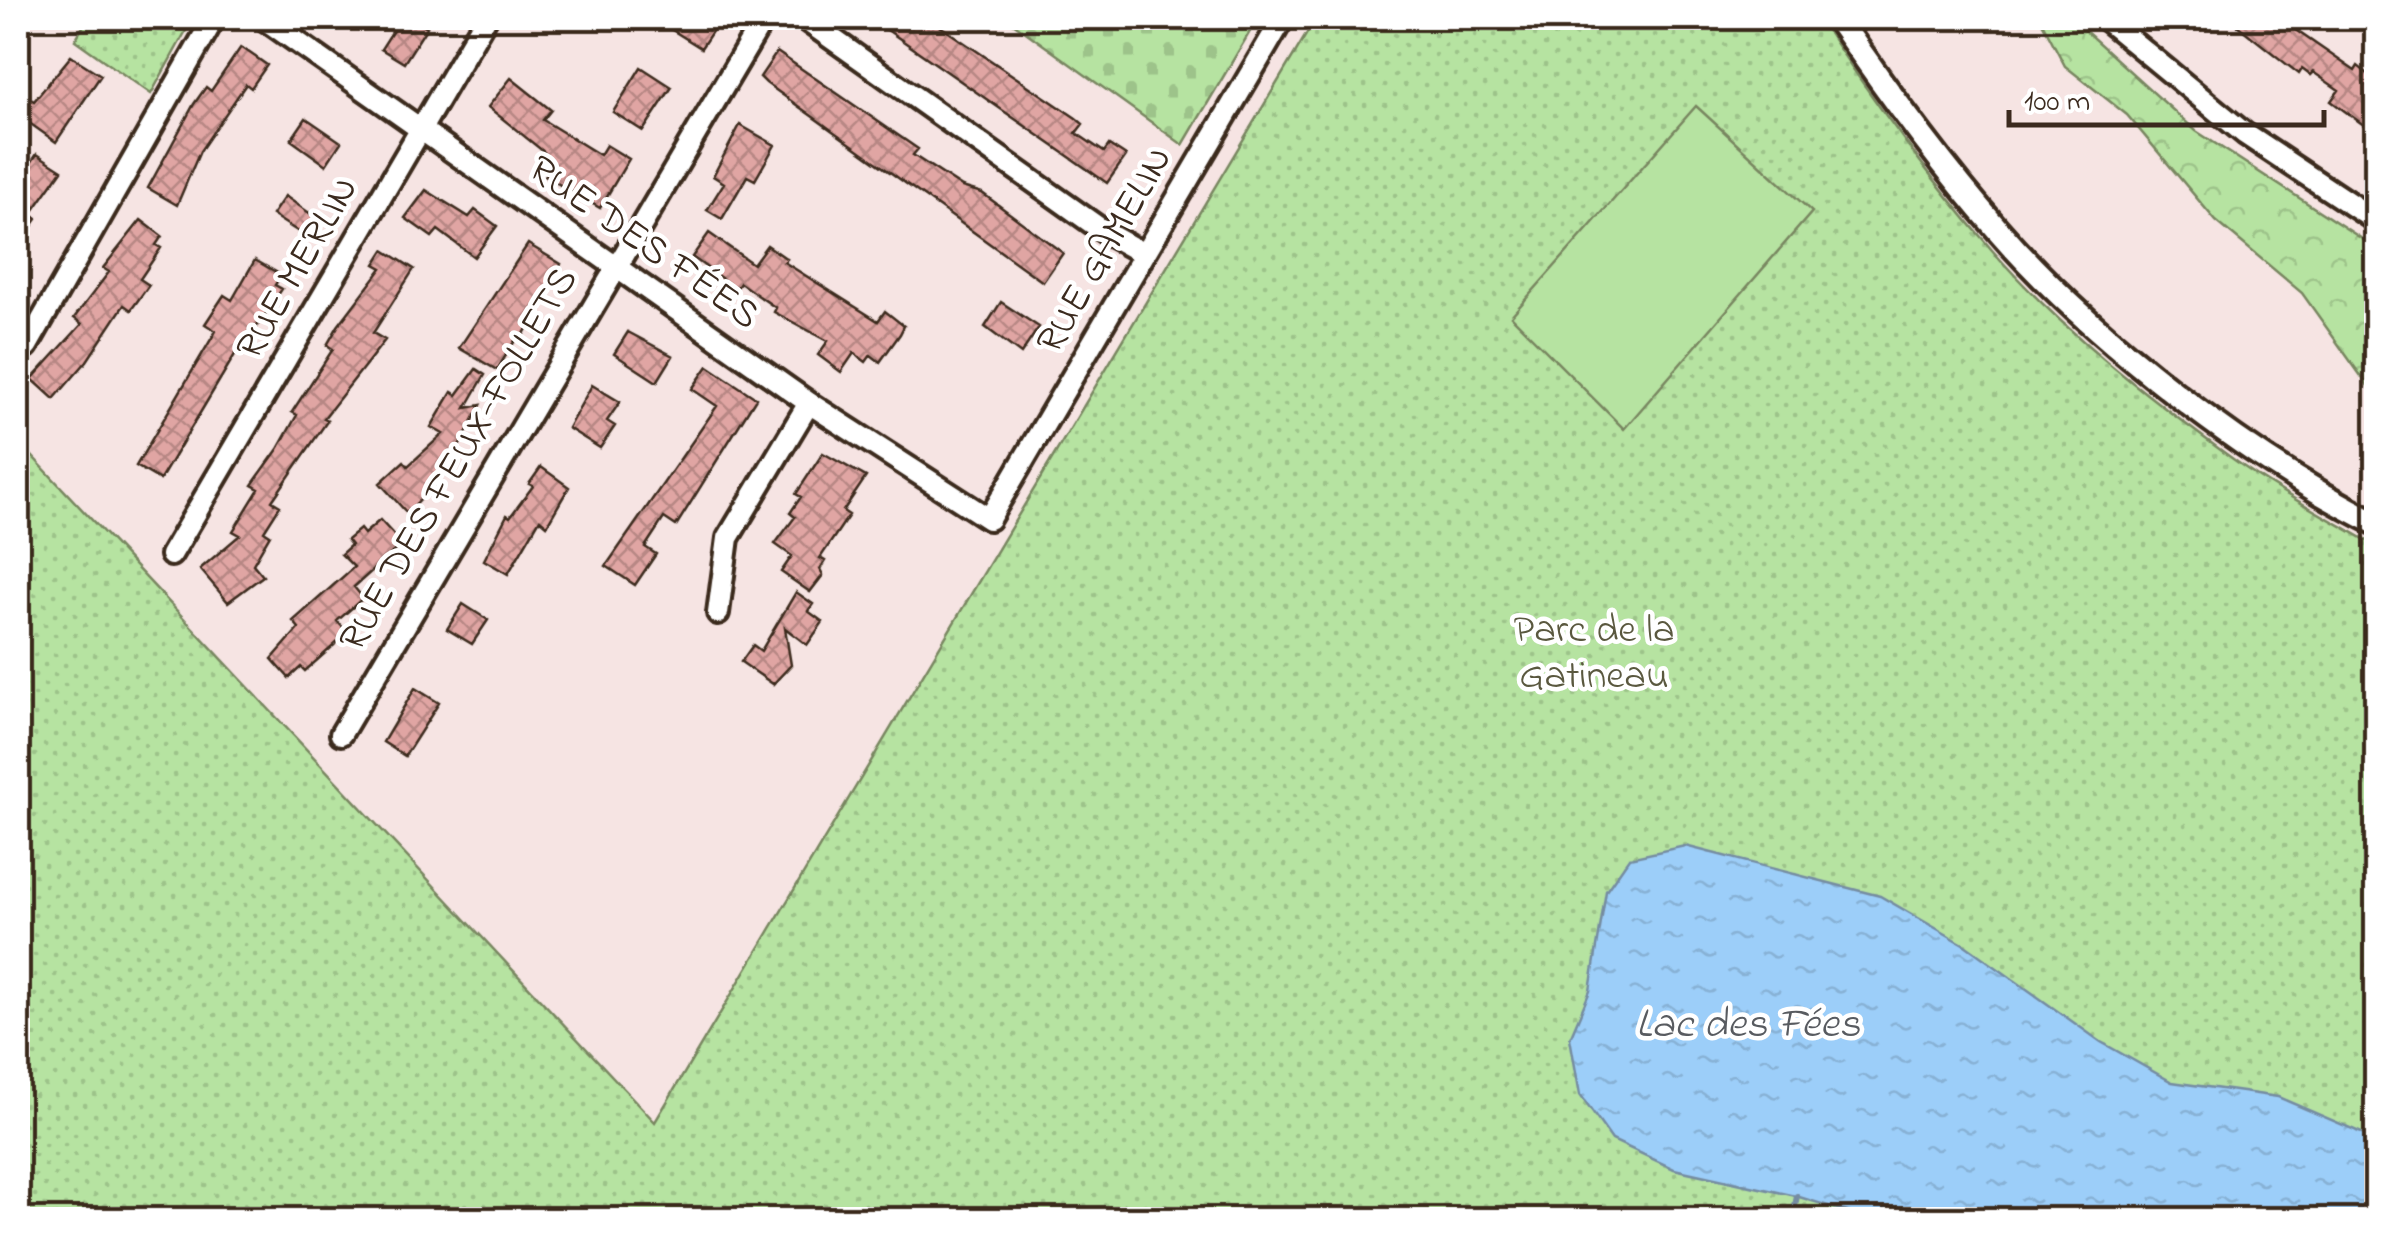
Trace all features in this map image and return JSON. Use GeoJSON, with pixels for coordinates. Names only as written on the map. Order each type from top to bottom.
{"type":"FeatureCollection","features":[{"type":"Feature","properties":{"kind":"street"},"geometry":{"type":"LineString","coordinates":[[27,346],[214,18]]}},
{"type":"Feature","properties":{"kind":"street","name":"RUE DES FÉES"},"geometry":{"type":"LineString","coordinates":[[263,18],[809,403],[989,519]]}},
{"type":"Feature","properties":{"kind":"street","name":"RUE MERLIN"},"geometry":{"type":"LineString","coordinates":[[171,555],[486,18]]}},
{"type":"Feature","properties":{"kind":"street","name":"RUE DES FEUX-FOLLETS"},"geometry":{"type":"LineString","coordinates":[[341,734],[614,266],[764,18]]}},
{"type":"Feature","properties":{"kind":"street"},"geometry":{"type":"LineString","coordinates":[[803,18],[1106,233],[1144,254]]}},
{"type":"Feature","properties":{"kind":"street","name":"RUE GAMELIN"},"geometry":{"type":"LineString","coordinates":[[989,519],[1283,18]]}},
{"type":"Feature","properties":{"kind":"street"},"geometry":{"type":"LineString","coordinates":[[1837,18],[1908,122],[2001,234],[2103,332],[2230,434],[2376,522]]}},
{"type":"Feature","properties":{"kind":"street"},"geometry":{"type":"LineString","coordinates":[[2104,18],[2245,134],[2376,220]]}},
{"type":"Feature","properties":{"kind":"street"},"geometry":{"type":"LineString","coordinates":[[718,613],[728,538],[809,403]]}},
{"type":"Feature","properties":{"kind":"green space"},"geometry":{"type":"Polygon","coordinates":[[[88,18],[193,18],[151,94],[75,40],[88,18]]]}},
{"type":"Feature","properties":{"kind":"green space"},"geometry":{"type":"Polygon","coordinates":[[[1006,18],[1258,18],[1183,145],[1006,18]]]}},
{"type":"Feature","properties":{"kind":"green space","name":"Parc de la Gatineau"},"geometry":{"type":"Polygon","coordinates":[[[1316,18],[1819,18],[1946,194],[2018,279],[2076,335],[2233,459],[2376,546],[2376,1219],[18,1219],[18,441],[655,1122],[1316,18]]]}},
{"type":"Feature","properties":{"kind":"green space"},"geometry":{"type":"Polygon","coordinates":[[[2040,18],[2071,18],[2196,131],[2376,248],[2376,397],[2302,293],[2216,221],[2127,115],[2065,66],[2040,18]]]}},
{"type":"Feature","properties":{"kind":"green space"},"geometry":{"type":"Polygon","coordinates":[[[1696,106],[1812,212],[1624,429],[1511,316],[1696,106]]]}},
{"type":"Feature","properties":{"kind":"water","name":"Lac des Fées"},"geometry":{"type":"Polygon","coordinates":[[[1685,846],[1880,896],[1965,945],[2101,1042],[2172,1082],[2278,1097],[2376,1139],[2376,1219],[1870,1219],[1796,1196],[1674,1169],[1612,1140],[1580,1095],[1570,1038],[1590,991],[1606,891],[1629,858],[1685,846]]]}},
{"type":"Feature","properties":{"kind":"building"},"geometry":{"type":"Polygon","coordinates":[[[401,18],[411,18],[427,27],[404,63],[381,49],[401,18]]]}},
{"type":"Feature","properties":{"kind":"building"},"geometry":{"type":"Polygon","coordinates":[[[653,18],[721,18],[701,48],[653,18]]]}},
{"type":"Feature","properties":{"kind":"building"},"geometry":{"type":"Polygon","coordinates":[[[870,18],[928,18],[1076,118],[1083,124],[1076,133],[1104,152],[1109,145],[1126,156],[1107,183],[870,18]]]}},
{"type":"Feature","properties":{"kind":"building"},"geometry":{"type":"Polygon","coordinates":[[[2228,18],[2278,18],[2355,71],[2358,66],[2376,80],[2376,134],[2331,101],[2339,90],[2313,72],[2310,75],[2302,69],[2299,74],[2228,18]]]}},
{"type":"Feature","properties":{"kind":"building"},"geometry":{"type":"Polygon","coordinates":[[[241,47],[267,65],[251,88],[246,84],[200,151],[177,205],[148,188],[194,104],[206,87],[211,91],[241,47]]]}},
{"type":"Feature","properties":{"kind":"building"},"geometry":{"type":"Polygon","coordinates":[[[777,52],[918,149],[913,155],[962,187],[982,193],[1063,253],[1043,282],[766,83],[760,77],[777,52]]]}},
{"type":"Feature","properties":{"kind":"building"},"geometry":{"type":"Polygon","coordinates":[[[71,56],[101,75],[56,142],[18,115],[29,98],[34,101],[71,56]]]}},
{"type":"Feature","properties":{"kind":"building"},"geometry":{"type":"Polygon","coordinates":[[[641,67],[672,87],[643,131],[613,112],[641,67]]]}},
{"type":"Feature","properties":{"kind":"building"},"geometry":{"type":"Polygon","coordinates":[[[511,78],[551,110],[543,120],[600,155],[606,145],[629,159],[600,208],[545,176],[549,170],[537,163],[544,152],[488,107],[511,78]]]}},
{"type":"Feature","properties":{"kind":"building"},"geometry":{"type":"Polygon","coordinates":[[[306,118],[341,142],[326,165],[291,140],[306,118]]]}},
{"type":"Feature","properties":{"kind":"building"},"geometry":{"type":"Polygon","coordinates":[[[740,125],[775,145],[755,180],[747,176],[722,219],[707,210],[724,183],[713,176],[740,125]]]}},
{"type":"Feature","properties":{"kind":"building"},"geometry":{"type":"Polygon","coordinates":[[[37,154],[62,170],[31,214],[37,219],[18,246],[18,182],[37,154]]]}},
{"type":"Feature","properties":{"kind":"building"},"geometry":{"type":"Polygon","coordinates":[[[426,190],[469,217],[475,210],[497,226],[474,257],[438,230],[432,237],[405,218],[426,190]]]}},
{"type":"Feature","properties":{"kind":"building"},"geometry":{"type":"Polygon","coordinates":[[[285,196],[318,219],[305,236],[272,215],[285,196]]]}},
{"type":"Feature","properties":{"kind":"building"},"geometry":{"type":"Polygon","coordinates":[[[141,220],[162,236],[156,245],[161,248],[140,279],[149,285],[131,310],[124,305],[87,361],[54,399],[32,379],[82,324],[74,318],[109,272],[103,268],[141,220]]]}},
{"type":"Feature","properties":{"kind":"building"},"geometry":{"type":"Polygon","coordinates":[[[709,233],[753,264],[767,245],[787,259],[784,262],[878,321],[885,311],[904,326],[900,334],[880,362],[871,355],[866,362],[854,353],[841,372],[818,355],[828,341],[774,312],[776,308],[740,283],[736,289],[692,257],[709,233]]]}},
{"type":"Feature","properties":{"kind":"building"},"geometry":{"type":"Polygon","coordinates":[[[528,244],[561,264],[523,336],[519,334],[497,370],[459,348],[528,244]]]}},
{"type":"Feature","properties":{"kind":"building"},"geometry":{"type":"Polygon","coordinates":[[[384,250],[414,269],[373,333],[385,340],[324,418],[328,420],[272,501],[280,506],[264,531],[270,535],[253,564],[263,576],[228,602],[200,569],[240,535],[233,531],[259,489],[252,485],[278,449],[297,415],[292,412],[333,349],[327,345],[338,326],[382,268],[375,264],[384,250]]]}},
{"type":"Feature","properties":{"kind":"building"},"geometry":{"type":"Polygon","coordinates":[[[255,260],[281,275],[275,285],[282,289],[256,328],[252,326],[160,480],[136,466],[216,331],[205,324],[224,295],[232,300],[255,260]]]}},
{"type":"Feature","properties":{"kind":"building"},"geometry":{"type":"Polygon","coordinates":[[[1001,302],[1039,327],[1021,354],[985,327],[1001,302]]]}},
{"type":"Feature","properties":{"kind":"building"},"geometry":{"type":"Polygon","coordinates":[[[628,332],[673,356],[657,382],[614,354],[628,332]]]}},
{"type":"Feature","properties":{"kind":"building"},"geometry":{"type":"Polygon","coordinates":[[[708,366],[756,398],[676,526],[664,518],[645,547],[656,554],[635,585],[606,566],[717,406],[692,389],[708,366]]]}},
{"type":"Feature","properties":{"kind":"building"},"geometry":{"type":"Polygon","coordinates":[[[476,369],[485,375],[466,408],[481,405],[445,473],[407,513],[380,483],[404,461],[408,466],[443,434],[431,427],[452,392],[457,395],[476,369]]]}},
{"type":"Feature","properties":{"kind":"building"},"geometry":{"type":"Polygon","coordinates":[[[592,385],[620,402],[607,421],[615,426],[600,448],[568,428],[592,385]]]}},
{"type":"Feature","properties":{"kind":"building"},"geometry":{"type":"Polygon","coordinates":[[[823,453],[866,477],[843,511],[849,515],[820,558],[825,561],[820,569],[823,575],[810,592],[781,572],[792,556],[775,544],[795,517],[790,513],[801,497],[796,494],[823,453]]]}},
{"type":"Feature","properties":{"kind":"building"},"geometry":{"type":"Polygon","coordinates":[[[541,467],[569,487],[547,525],[540,519],[508,574],[484,560],[507,515],[510,517],[533,486],[529,484],[541,467]]]}},
{"type":"Feature","properties":{"kind":"building"},"geometry":{"type":"Polygon","coordinates":[[[380,520],[402,544],[354,587],[363,598],[337,621],[348,633],[305,671],[301,667],[289,678],[272,659],[299,628],[293,621],[354,567],[341,554],[351,545],[347,540],[360,529],[364,534],[380,520]]]}},
{"type":"Feature","properties":{"kind":"building"},"geometry":{"type":"Polygon","coordinates":[[[796,592],[813,604],[808,611],[823,622],[807,645],[785,628],[791,665],[773,684],[741,662],[753,645],[761,651],[796,592]]]}},
{"type":"Feature","properties":{"kind":"building"},"geometry":{"type":"Polygon","coordinates":[[[463,604],[488,620],[472,644],[447,629],[463,604]]]}},
{"type":"Feature","properties":{"kind":"building"},"geometry":{"type":"Polygon","coordinates":[[[415,688],[439,703],[405,756],[383,742],[415,688]]]}},
{"type":"Feature","properties":{"kind":"waterway"},"geometry":{"type":"LineString","coordinates":[[1792,1220],[1797,1196]]}}]}
